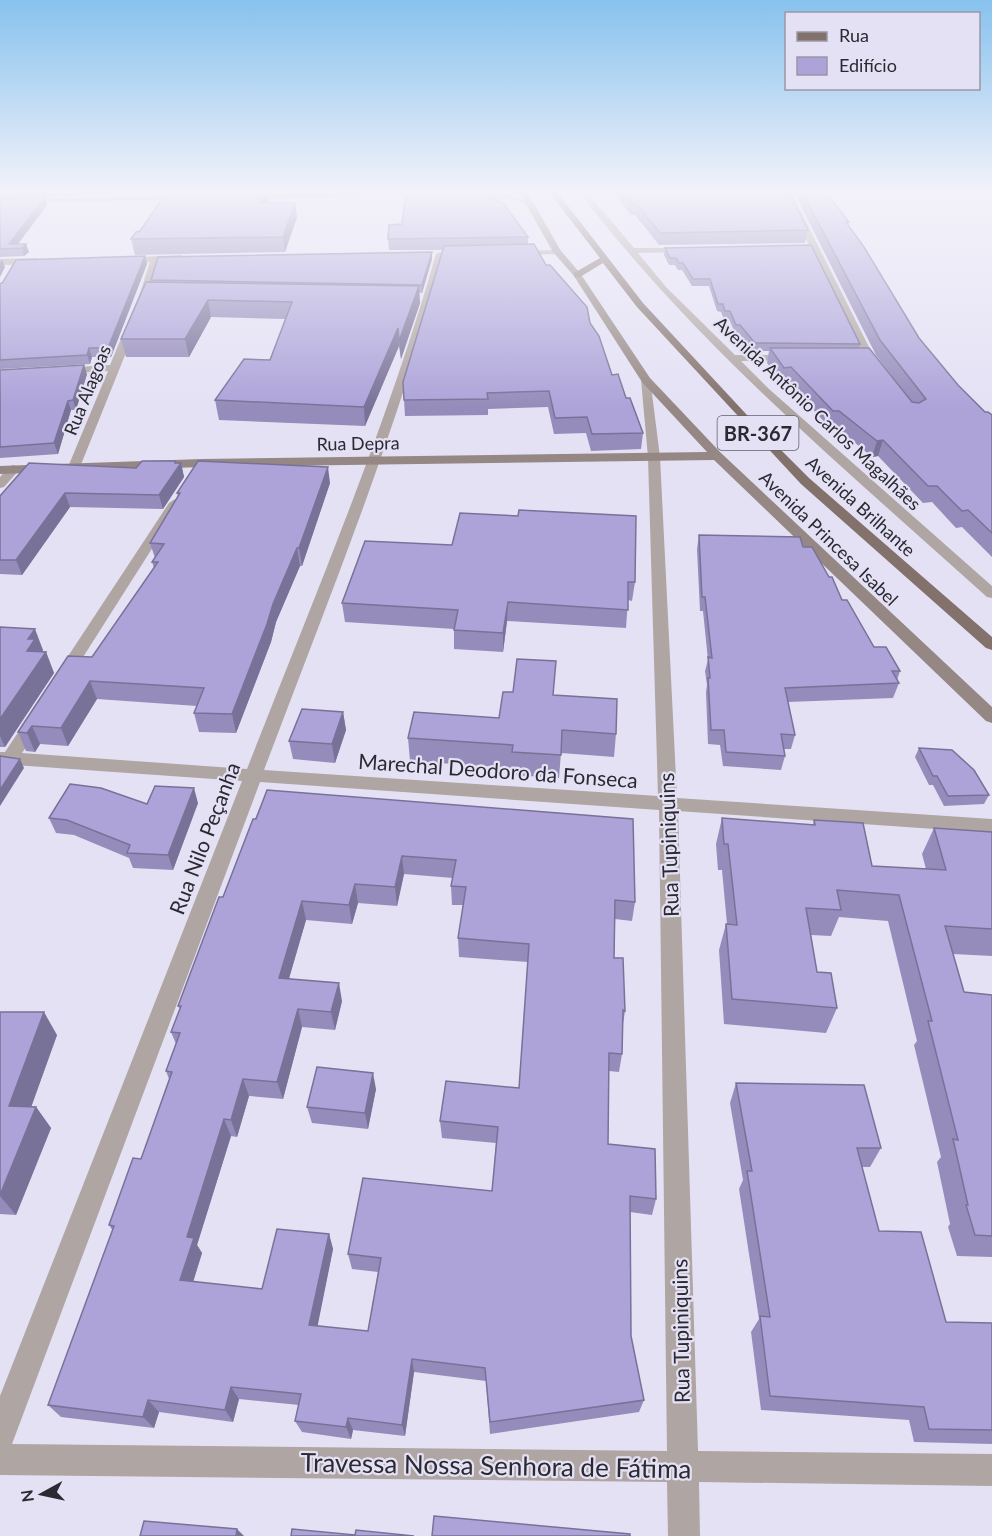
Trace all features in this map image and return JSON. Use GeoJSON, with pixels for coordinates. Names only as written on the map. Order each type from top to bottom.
{"type":"FeatureCollection","features":[{"type":"Feature","properties":{"kind":"main road"},"geometry":{"type":"LineString","coordinates":[[577,275],[597,264]]}},
{"type":"Feature","properties":{"kind":"main road","name":"Avenida Brilhante"},"geometry":{"type":"LineString","coordinates":[[606,264],[682,352],[805,481],[992,645]]}},
{"type":"Feature","properties":{"kind":"street"},"geometry":{"type":"LineString","coordinates":[[10,271],[14,264]]}},
{"type":"Feature","properties":{"kind":"street","name":"Rua Alagoas"},"geometry":{"type":"LineString","coordinates":[[74,467],[145,293],[154,264]]}},
{"type":"Feature","properties":{"kind":"street","name":"Rua Nilo Peçanha"},"geometry":{"type":"LineString","coordinates":[[0,1435],[374,460],[422,297],[436,264]]}},
{"type":"Feature","properties":{"kind":"street","name":"Rua Tupiniquins"},"geometry":{"type":"LineString","coordinates":[[567,264],[646,380],[654,458],[668,806],[684,1536]]}},
{"type":"Feature","properties":{"kind":"street","name":"Avenida Antônio Carlos Magalhães"},"geometry":{"type":"LineString","coordinates":[[642,264],[663,289],[765,391],[992,594]]}},
{"type":"Feature","properties":{"kind":"street"},"geometry":{"type":"LineString","coordinates":[[821,264],[863,357],[884,376]]}},
{"type":"Feature","properties":{"kind":"street"},"geometry":{"type":"LineString","coordinates":[[145,293],[157,293]]}},
{"type":"Feature","properties":{"kind":"street"},"geometry":{"type":"LineString","coordinates":[[734,358],[801,357]]}},
{"type":"Feature","properties":{"kind":"street"},"geometry":{"type":"LineString","coordinates":[[45,371],[113,368]]}},
{"type":"Feature","properties":{"kind":"street","name":"Avenida Princesa Isabel"},"geometry":{"type":"LineString","coordinates":[[646,380],[717,456],[992,717]]}},
{"type":"Feature","properties":{"kind":"street","name":"Rua Depra"},"geometry":{"type":"LineString","coordinates":[[0,470],[202,463],[717,456]]}},
{"type":"Feature","properties":{"kind":"street"},"geometry":{"type":"LineString","coordinates":[[55,689],[202,463]]}},
{"type":"Feature","properties":{"kind":"street"},"geometry":{"type":"LineString","coordinates":[[0,484],[14,469]]}},
{"type":"Feature","properties":{"kind":"street"},"geometry":{"type":"LineString","coordinates":[[5,758],[42,709]]}},
{"type":"Feature","properties":{"kind":"street","name":"Marechal Deodoro da Fonseca"},"geometry":{"type":"LineString","coordinates":[[5,758],[668,806],[992,826]]}},
{"type":"Feature","properties":{"kind":"street","name":"Travessa Nossa Senhora de Fátima"},"geometry":{"type":"LineString","coordinates":[[0,1460],[992,1470]]}},
{"type":"Feature","properties":{"kind":"building"},"geometry":{"type":"Polygon","coordinates":[[[14,264],[142,264],[108,348],[89,348],[87,355],[0,360],[0,284],[14,264]]]}},
{"type":"Feature","properties":{"kind":"building"},"geometry":{"type":"Polygon","coordinates":[[[156,264],[428,264],[422,285],[151,280],[156,264]]]}},
{"type":"Feature","properties":{"kind":"building"},"geometry":{"type":"Polygon","coordinates":[[[439,264],[545,264],[550,265],[587,307],[590,323],[599,336],[612,375],[618,374],[626,398],[630,398],[643,433],[592,434],[587,417],[555,418],[549,391],[487,393],[488,399],[404,400],[403,382],[439,264]]]}},
{"type":"Feature","properties":{"kind":"building"},"geometry":{"type":"Polygon","coordinates":[[[683,264],[820,264],[860,344],[755,343],[740,325],[736,325],[730,311],[725,311],[723,304],[718,304],[710,279],[693,279],[683,264]]]}},
{"type":"Feature","properties":{"kind":"building"},"geometry":{"type":"Polygon","coordinates":[[[840,264],[874,264],[919,338],[958,385],[985,412],[992,415],[992,533],[968,510],[962,511],[937,486],[928,486],[883,440],[877,441],[839,411],[833,411],[791,367],[784,368],[770,348],[869,348],[912,402],[919,403],[926,399],[880,340],[840,264]]]}},
{"type":"Feature","properties":{"kind":"building"},"geometry":{"type":"Polygon","coordinates":[[[146,282],[419,286],[399,341],[398,328],[364,407],[215,400],[244,359],[270,360],[292,302],[208,300],[185,339],[121,339],[146,282]]]}},
{"type":"Feature","properties":{"kind":"building"},"geometry":{"type":"Polygon","coordinates":[[[84,365],[73,400],[68,401],[54,443],[0,447],[0,370],[84,365]]]}},
{"type":"Feature","properties":{"kind":"building"},"geometry":{"type":"Polygon","coordinates":[[[142,461],[181,463],[159,495],[65,493],[16,560],[0,560],[0,496],[29,463],[136,468],[142,461]]]}},
{"type":"Feature","properties":{"kind":"building"},"geometry":{"type":"Polygon","coordinates":[[[198,461],[328,467],[299,548],[297,548],[273,604],[232,714],[194,713],[204,688],[90,681],[61,728],[32,726],[27,733],[18,732],[68,656],[92,657],[158,562],[152,562],[164,544],[150,543],[180,493],[177,493],[198,461]]]}},
{"type":"Feature","properties":{"kind":"building"},"geometry":{"type":"Polygon","coordinates":[[[519,510],[636,516],[635,582],[628,582],[628,610],[508,602],[503,633],[454,630],[458,610],[342,603],[365,541],[452,545],[460,513],[518,516],[519,510]]]}},
{"type":"Feature","properties":{"kind":"building"},"geometry":{"type":"Polygon","coordinates":[[[699,535],[800,537],[803,547],[812,547],[829,577],[832,577],[842,600],[847,600],[874,647],[886,647],[900,671],[892,671],[899,683],[785,688],[795,735],[781,734],[785,756],[726,752],[724,730],[711,730],[708,657],[712,658],[705,597],[702,597],[699,535]]]}},
{"type":"Feature","properties":{"kind":"building"},"geometry":{"type":"Polygon","coordinates":[[[0,627],[35,629],[28,639],[35,639],[27,651],[46,652],[0,719],[0,627]]]}},
{"type":"Feature","properties":{"kind":"building"},"geometry":{"type":"Polygon","coordinates":[[[517,659],[556,661],[553,695],[617,699],[616,734],[562,730],[561,755],[512,752],[513,745],[408,738],[414,712],[499,718],[503,692],[513,692],[517,659]]]}},
{"type":"Feature","properties":{"kind":"building"},"geometry":{"type":"Polygon","coordinates":[[[302,709],[343,712],[332,744],[289,741],[302,709]]]}},
{"type":"Feature","properties":{"kind":"building"},"geometry":{"type":"Polygon","coordinates":[[[919,748],[952,750],[974,770],[989,795],[948,796],[937,776],[933,776],[919,748]]]}},
{"type":"Feature","properties":{"kind":"building"},"geometry":{"type":"Polygon","coordinates":[[[0,756],[20,759],[0,790],[0,756]]]}},
{"type":"Feature","properties":{"kind":"building"},"geometry":{"type":"Polygon","coordinates":[[[70,784],[101,788],[147,804],[155,786],[194,788],[168,855],[127,853],[130,845],[67,820],[49,818],[70,784]]]}},
{"type":"Feature","properties":{"kind":"building"},"geometry":{"type":"Polygon","coordinates":[[[267,790],[633,819],[635,902],[615,900],[614,958],[623,958],[625,1011],[623,1010],[622,1054],[609,1053],[608,1144],[655,1149],[656,1199],[630,1196],[631,1336],[644,1400],[490,1422],[485,1368],[412,1359],[402,1425],[348,1418],[346,1427],[295,1421],[301,1394],[231,1387],[225,1410],[148,1400],[143,1417],[48,1405],[114,1226],[109,1225],[133,1158],[141,1159],[172,1072],[166,1071],[180,1033],[171,1032],[181,1006],[178,1006],[219,897],[223,897],[253,819],[256,819],[267,790]],[[402,856],[395,887],[355,884],[349,905],[302,901],[279,978],[339,983],[331,1012],[298,1009],[277,1082],[243,1079],[231,1120],[224,1119],[187,1237],[194,1238],[180,1280],[262,1289],[277,1229],[329,1234],[309,1325],[368,1331],[381,1258],[348,1254],[363,1178],[492,1191],[498,1127],[440,1121],[446,1081],[519,1088],[529,944],[458,938],[466,887],[451,886],[456,860],[402,856]]]}},
{"type":"Feature","properties":{"kind":"building"},"geometry":{"type":"Polygon","coordinates":[[[722,818],[815,825],[814,820],[863,823],[872,866],[946,870],[934,828],[992,832],[992,929],[945,926],[964,992],[992,995],[992,1236],[975,1235],[966,1205],[968,1205],[953,1139],[958,1140],[928,1021],[932,1021],[899,895],[837,890],[841,910],[806,908],[817,972],[831,973],[837,1008],[732,999],[726,924],[737,925],[728,844],[724,844],[722,818]]]}},
{"type":"Feature","properties":{"kind":"building"},"geometry":{"type":"Polygon","coordinates":[[[0,1012],[44,1012],[9,1106],[36,1107],[0,1195],[0,1012]]]}},
{"type":"Feature","properties":{"kind":"building"},"geometry":{"type":"Polygon","coordinates":[[[317,1067],[373,1073],[365,1113],[307,1107],[317,1067]]]}},
{"type":"Feature","properties":{"kind":"building"},"geometry":{"type":"Polygon","coordinates":[[[736,1083],[864,1085],[881,1148],[857,1148],[879,1231],[921,1232],[946,1322],[992,1323],[992,1430],[929,1429],[924,1407],[770,1396],[760,1316],[770,1317],[747,1171],[752,1171],[736,1083]]]}},
{"type":"Feature","properties":{"kind":"building"},"geometry":{"type":"Polygon","coordinates":[[[434,1516],[630,1534],[630,1536],[432,1536],[434,1516]]]}},
{"type":"Feature","properties":{"kind":"building"},"geometry":{"type":"Polygon","coordinates":[[[144,1521],[237,1529],[236,1536],[140,1536],[144,1521]]]}},
{"type":"Feature","properties":{"kind":"building"},"geometry":{"type":"Polygon","coordinates":[[[292,1529],[355,1535],[356,1530],[414,1536],[291,1536],[292,1529]]]}}]}
